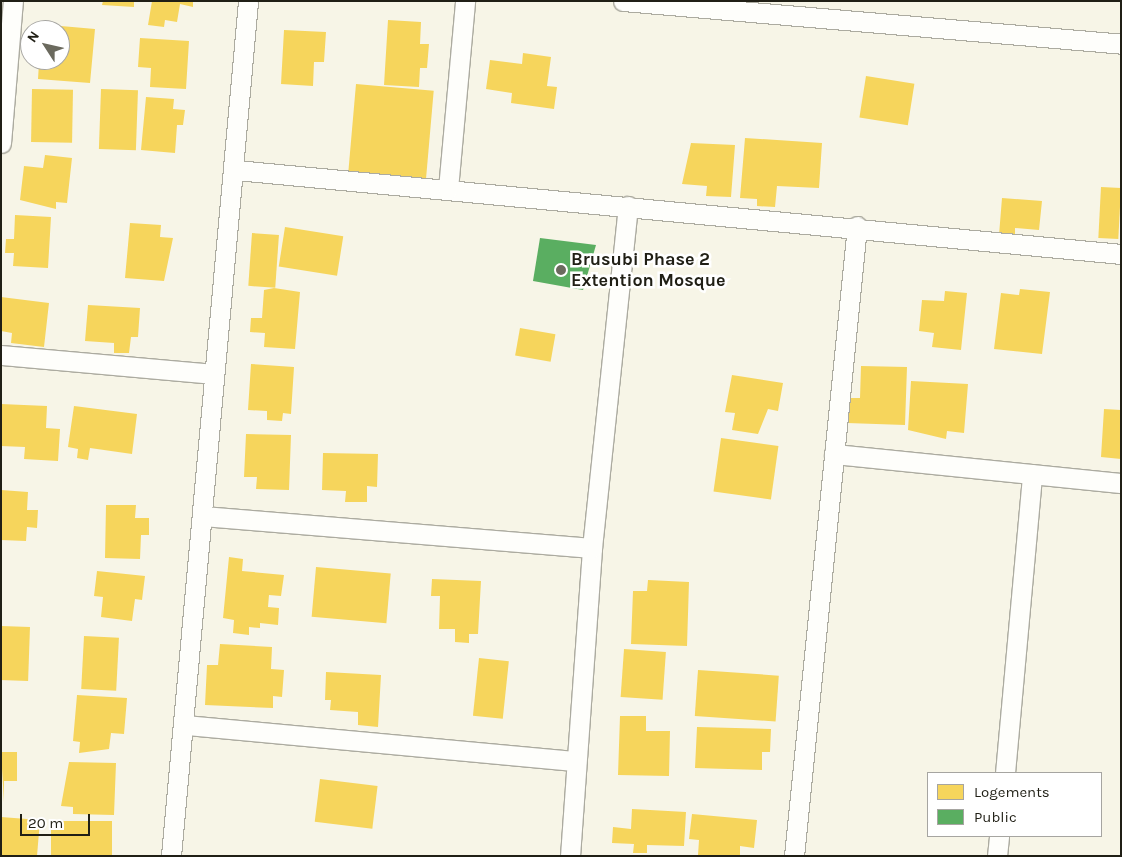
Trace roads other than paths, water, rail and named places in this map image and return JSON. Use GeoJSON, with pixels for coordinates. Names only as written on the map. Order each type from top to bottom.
{"type":"FeatureCollection","features":[{"type":"Feature","properties":{"kind":"street"},"geometry":{"type":"LineString","coordinates":[[1,142],[13,1]]}},
{"type":"Feature","properties":{"kind":"street"},"geometry":{"type":"LineString","coordinates":[[171,856],[186,725],[213,374],[236,170],[248,1]]}},
{"type":"Feature","properties":{"kind":"street"},"geometry":{"type":"LineString","coordinates":[[448,189],[465,1]]}},
{"type":"Feature","properties":{"kind":"street"},"geometry":{"type":"LineString","coordinates":[[623,1],[1121,44]]}},
{"type":"Feature","properties":{"kind":"street"},"geometry":{"type":"LineString","coordinates":[[236,170],[857,226],[1121,254]]}},
{"type":"Feature","properties":{"kind":"street"},"geometry":{"type":"LineString","coordinates":[[570,856],[592,548],[628,206]]}},
{"type":"Feature","properties":{"kind":"street"},"geometry":{"type":"LineString","coordinates":[[794,856],[857,226]]}},
{"type":"Feature","properties":{"kind":"street"},"geometry":{"type":"LineString","coordinates":[[1,355],[213,374]]}},
{"type":"Feature","properties":{"kind":"street"},"geometry":{"type":"LineString","coordinates":[[834,454],[1121,484]]}},
{"type":"Feature","properties":{"kind":"street"},"geometry":{"type":"LineString","coordinates":[[1005,772],[1032,474]]}},
{"type":"Feature","properties":{"kind":"street"},"geometry":{"type":"LineString","coordinates":[[203,516],[592,548]]}},
{"type":"Feature","properties":{"kind":"street"},"geometry":{"type":"LineString","coordinates":[[186,725],[576,762]]}},
{"type":"Feature","properties":{"kind":"street"},"geometry":{"type":"LineString","coordinates":[[997,856],[999,837]]}},
{"type":"Feature","properties":{"kind":"place","name":"Brusubi Phase 2 Extention Mosque"},"geometry":{"type":"Point","coordinates":[561,270]}}]}
